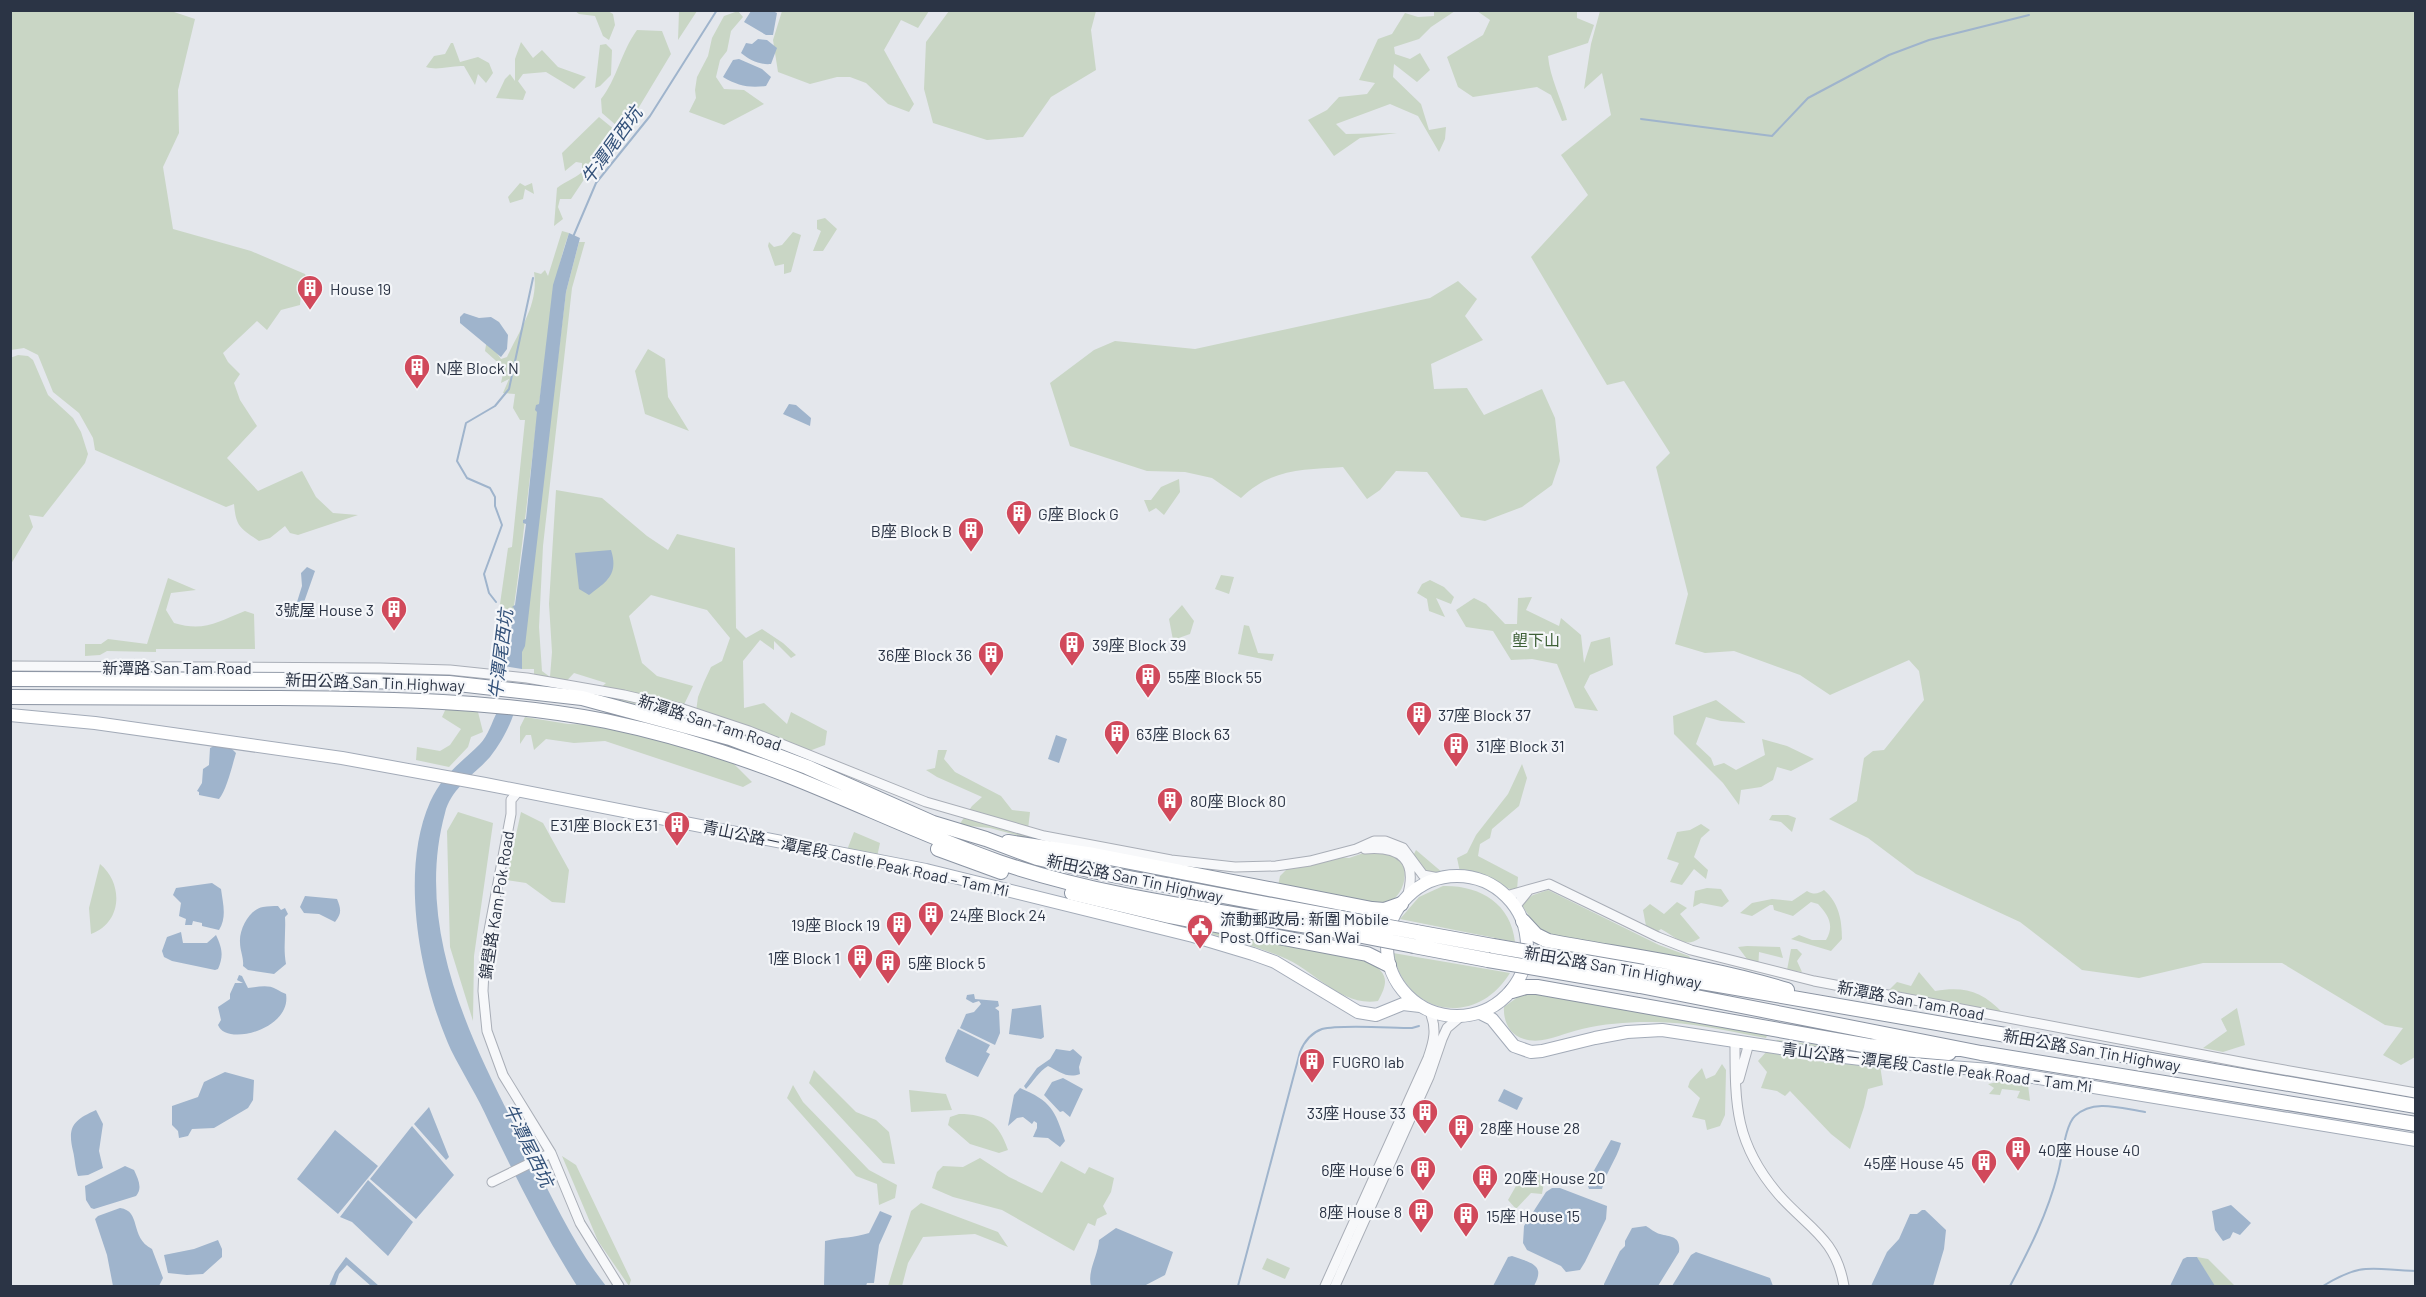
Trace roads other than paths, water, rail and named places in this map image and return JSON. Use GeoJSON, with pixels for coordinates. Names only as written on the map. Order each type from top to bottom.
{"type":"FeatureCollection","features":[{"type":"Feature","properties":{"kind":"highway","name":"新田公路 San Tin Highway"},"geometry":{"type":"LineString","coordinates":[[10,679],[319,680],[449,683],[485,680],[526,684],[628,709],[730,738],[807,767],[933,823],[1037,858],[1341,925],[1981,1053],[2415,1124]]}},
{"type":"Feature","properties":{"kind":"highway","name":"新田公路 San Tin Highway"},"geometry":{"type":"LineString","coordinates":[[10,697],[393,699],[484,703],[609,722],[713,749],[794,778],[943,841],[1034,873],[1129,897],[1341,925]]}},
{"type":"Feature","properties":{"kind":"highway"},"geometry":{"type":"LineString","coordinates":[[794,778],[842,806],[963,860],[1002,873],[1108,903],[1366,954],[1389,965]]}},
{"type":"Feature","properties":{"kind":"highway"},"geometry":{"type":"LineString","coordinates":[[986,839],[1094,855],[1372,909],[1384,910],[1404,901]]}},
{"type":"Feature","properties":{"kind":"highway"},"geometry":{"type":"LineString","coordinates":[[1523,921],[1536,935],[1548,941],[1755,980],[1839,1006]]}},
{"type":"Feature","properties":{"kind":"highway","name":"新田公路 San Tin Highway"},"geometry":{"type":"LineString","coordinates":[[1490,953],[1643,972],[2415,1106]]}},
{"type":"Feature","properties":{"kind":"highway"},"geometry":{"type":"LineString","coordinates":[[1507,996],[1526,987],[1538,987],[1869,1047],[1928,1052],[1981,1053]]}},
{"type":"Feature","properties":{"kind":"main road","name":"青山公路－潭尾段 Castle Peak Road – Tam Mi"},"geometry":{"type":"LineString","coordinates":[[10,715],[94,723],[304,752],[485,784],[516,792],[966,879],[1193,936],[1253,954],[1275,962],[1358,1012],[1376,1014],[1403,1004],[1425,1009]]}},
{"type":"Feature","properties":{"kind":"main road"},"geometry":{"type":"LineString","coordinates":[[1502,1031],[1500,1013],[1507,996],[1524,969],[1527,937],[1523,921],[1506,896],[1489,883],[1476,878],[1454,876],[1439,878],[1420,886],[1404,901],[1393,918],[1388,932],[1389,965],[1405,994],[1425,1009],[1460,1017],[1480,1013],[1507,996]]}},
{"type":"Feature","properties":{"kind":"main road"},"geometry":{"type":"LineString","coordinates":[[1389,1008],[1397,983]]}},
{"type":"Feature","properties":{"kind":"main road","name":"青山公路－潭尾段 Castle Peak Road – Tam Mi"},"geometry":{"type":"LineString","coordinates":[[1480,1013],[1491,1019],[1514,1046],[1531,1052],[1641,1030],[1662,1030],[1886,1062],[1990,1070],[2415,1140]]}},
{"type":"Feature","properties":{"kind":"street","name":"新潭路 San Tam Road"},"geometry":{"type":"LineString","coordinates":[[10,666],[371,668],[485,680]]}},
{"type":"Feature","properties":{"kind":"street","name":"新潭路 San Tam Road"},"geometry":{"type":"LineString","coordinates":[[526,684],[603,691],[680,708],[749,731],[926,802],[1044,836],[1171,860],[1235,867],[1288,864],[1356,849],[1374,842],[1395,843],[1406,851],[1423,875],[1439,878]]}},
{"type":"Feature","properties":{"kind":"street","name":"錦壆路 Kam Pok Road"},"geometry":{"type":"LineString","coordinates":[[516,792],[511,800],[511,814],[487,942],[483,991],[485,1016],[492,1049],[503,1075],[547,1155],[580,1223],[619,1287]]}},
{"type":"Feature","properties":{"kind":"street","name":"新潭路 San Tam Road"},"geometry":{"type":"LineString","coordinates":[[1356,849],[1387,848],[1402,856],[1409,868],[1411,878],[1404,901]]}},
{"type":"Feature","properties":{"kind":"street","name":"新潭路 San Tam Road"},"geometry":{"type":"LineString","coordinates":[[1506,896],[1549,884],[1658,937],[1691,950],[1814,981],[2415,1093]]}},
{"type":"Feature","properties":{"kind":"street"},"geometry":{"type":"LineString","coordinates":[[1515,907],[1528,891]]}},
{"type":"Feature","properties":{"kind":"street"},"geometry":{"type":"LineString","coordinates":[[1325,1287],[1428,1058],[1436,1033],[1425,1009]]}},
{"type":"Feature","properties":{"kind":"street"},"geometry":{"type":"LineString","coordinates":[[1335,1287],[1429,1077],[1447,1028],[1460,1017]]}},
{"type":"Feature","properties":{"kind":"street"},"geometry":{"type":"LineString","coordinates":[[1735,1042],[1737,1111],[1743,1136],[1756,1163],[1781,1197],[1819,1233],[1828,1245],[1836,1257],[1844,1287]]}},
{"type":"Feature","properties":{"kind":"street"},"geometry":{"type":"LineString","coordinates":[[1737,1111],[1739,1080],[1749,1043]]}},
{"type":"Feature","properties":{"kind":"street"},"geometry":{"type":"LineString","coordinates":[[492,1182],[547,1155]]}},
{"type":"Feature","properties":{"kind":"water"},"geometry":{"type":"Polygon","coordinates":[[[751,11],[777,13],[773,35],[766,35],[744,22],[751,11]]]}},
{"type":"Feature","properties":{"kind":"water"},"geometry":{"type":"Polygon","coordinates":[[[758,39],[767,40],[777,48],[771,64],[763,64],[741,53],[746,43],[752,44],[758,39]]]}},
{"type":"Feature","properties":{"kind":"water"},"geometry":{"type":"Polygon","coordinates":[[[739,59],[762,69],[771,77],[766,86],[744,86],[723,77],[733,60],[739,59]]]}},
{"type":"Feature","properties":{"kind":"water"},"geometry":{"type":"Polygon","coordinates":[[[569,233],[580,238],[566,292],[525,646],[522,652],[522,669],[504,666],[501,661],[508,647],[514,608],[512,607],[515,605],[526,524],[523,520],[526,519],[537,412],[535,410],[536,405],[539,404],[553,285],[569,233]]]}},
{"type":"Feature","properties":{"kind":"water"},"geometry":{"type":"Polygon","coordinates":[[[464,313],[479,318],[491,317],[499,322],[508,335],[507,349],[501,357],[460,323],[460,317],[464,313]]]}},
{"type":"Feature","properties":{"kind":"water"},"geometry":{"type":"Polygon","coordinates":[[[789,404],[796,405],[811,418],[810,426],[783,414],[789,404]]]}},
{"type":"Feature","properties":{"kind":"water"},"geometry":{"type":"Polygon","coordinates":[[[611,550],[613,566],[609,577],[589,595],[579,589],[575,553],[611,550]]]}},
{"type":"Feature","properties":{"kind":"water"},"geometry":{"type":"Polygon","coordinates":[[[307,567],[315,571],[303,605],[297,602],[302,586],[301,573],[307,567]]]}},
{"type":"Feature","properties":{"kind":"water"},"geometry":{"type":"Polygon","coordinates":[[[497,712],[514,713],[507,731],[490,757],[452,796],[445,813],[437,858],[437,903],[443,948],[455,991],[490,1076],[584,1256],[606,1286],[577,1286],[553,1246],[451,1050],[430,992],[423,960],[417,927],[415,893],[416,861],[421,830],[430,802],[440,784],[483,741],[497,712]]]}},
{"type":"Feature","properties":{"kind":"water"},"geometry":{"type":"Polygon","coordinates":[[[1056,735],[1067,739],[1059,763],[1048,759],[1056,735]]]}},
{"type":"Feature","properties":{"kind":"water"},"geometry":{"type":"Polygon","coordinates":[[[226,743],[236,753],[229,777],[219,799],[199,795],[197,791],[202,783],[203,769],[209,765],[210,748],[226,743]]]}},
{"type":"Feature","properties":{"kind":"water"},"geometry":{"type":"Polygon","coordinates":[[[212,883],[221,889],[223,900],[224,915],[219,930],[193,921],[192,925],[185,925],[186,919],[179,916],[181,903],[173,895],[176,888],[212,883]]]}},
{"type":"Feature","properties":{"kind":"water"},"geometry":{"type":"Polygon","coordinates":[[[305,896],[337,899],[340,911],[335,922],[319,914],[304,913],[300,907],[305,896]]]}},
{"type":"Feature","properties":{"kind":"water"},"geometry":{"type":"Polygon","coordinates":[[[267,906],[278,906],[281,910],[285,908],[288,914],[285,917],[286,964],[274,974],[248,970],[243,966],[240,945],[243,926],[254,911],[267,906]]]}},
{"type":"Feature","properties":{"kind":"water"},"geometry":{"type":"Polygon","coordinates":[[[181,932],[183,943],[207,943],[216,935],[222,952],[218,969],[172,961],[164,957],[162,951],[167,937],[181,932]]]}},
{"type":"Feature","properties":{"kind":"water"},"geometry":{"type":"Polygon","coordinates":[[[239,975],[242,976],[248,988],[273,987],[286,994],[285,1006],[279,1017],[269,1025],[245,1034],[233,1034],[223,1031],[218,1025],[221,1020],[218,1007],[230,999],[235,983],[243,983],[237,980],[239,975]]]}},
{"type":"Feature","properties":{"kind":"water"},"geometry":{"type":"Polygon","coordinates":[[[974,994],[975,999],[998,1001],[999,1006],[995,1008],[999,1011],[1000,1033],[995,1045],[960,1028],[966,1014],[974,1012],[981,1004],[979,1001],[973,1003],[966,999],[967,995],[974,994]]]}},
{"type":"Feature","properties":{"kind":"water"},"geometry":{"type":"Polygon","coordinates":[[[1041,1005],[1044,1037],[1041,1039],[1009,1034],[1012,1009],[1041,1005]]]}},
{"type":"Feature","properties":{"kind":"water"},"geometry":{"type":"Polygon","coordinates":[[[958,1029],[990,1045],[986,1052],[990,1054],[978,1077],[946,1062],[945,1058],[958,1029]]]}},
{"type":"Feature","properties":{"kind":"water"},"geometry":{"type":"Polygon","coordinates":[[[1056,1049],[1070,1051],[1073,1049],[1082,1057],[1079,1067],[1080,1074],[1067,1075],[1048,1066],[1026,1089],[1024,1086],[1037,1068],[1050,1059],[1056,1049]]]}},
{"type":"Feature","properties":{"kind":"water"},"geometry":{"type":"Polygon","coordinates":[[[225,1072],[254,1080],[253,1100],[248,1108],[214,1128],[192,1129],[188,1136],[179,1138],[178,1131],[172,1125],[172,1106],[198,1097],[204,1082],[225,1072]]]}},
{"type":"Feature","properties":{"kind":"water"},"geometry":{"type":"Polygon","coordinates":[[[1063,1078],[1083,1089],[1070,1117],[1063,1111],[1060,1112],[1044,1095],[1052,1082],[1063,1078]]]}},
{"type":"Feature","properties":{"kind":"water"},"geometry":{"type":"Polygon","coordinates":[[[1020,1088],[1039,1097],[1055,1114],[1065,1141],[1060,1147],[1048,1138],[1033,1137],[1037,1128],[1037,1123],[1034,1121],[1032,1124],[1023,1117],[1017,1118],[1008,1126],[1014,1095],[1020,1088]]]}},
{"type":"Feature","properties":{"kind":"water"},"geometry":{"type":"Polygon","coordinates":[[[1504,1089],[1523,1098],[1517,1110],[1498,1101],[1504,1089]]]}},
{"type":"Feature","properties":{"kind":"water"},"geometry":{"type":"Polygon","coordinates":[[[429,1107],[449,1157],[446,1160],[414,1124],[429,1107]]]}},
{"type":"Feature","properties":{"kind":"water"},"geometry":{"type":"Polygon","coordinates":[[[96,1110],[103,1124],[99,1151],[103,1168],[88,1175],[78,1176],[71,1142],[72,1130],[77,1121],[96,1110]]]}},
{"type":"Feature","properties":{"kind":"water"},"geometry":{"type":"Polygon","coordinates":[[[412,1126],[454,1175],[416,1219],[370,1179],[412,1126]]]}},
{"type":"Feature","properties":{"kind":"water"},"geometry":{"type":"Polygon","coordinates":[[[335,1130],[378,1166],[338,1214],[297,1179],[335,1130]]]}},
{"type":"Feature","properties":{"kind":"water"},"geometry":{"type":"Polygon","coordinates":[[[1611,1140],[1621,1143],[1602,1189],[1589,1189],[1587,1183],[1611,1140]]]}},
{"type":"Feature","properties":{"kind":"water"},"geometry":{"type":"Polygon","coordinates":[[[125,1166],[134,1170],[138,1180],[139,1190],[136,1196],[91,1208],[86,1200],[85,1186],[125,1166]]]}},
{"type":"Feature","properties":{"kind":"water"},"geometry":{"type":"Polygon","coordinates":[[[368,1180],[413,1222],[388,1256],[352,1222],[340,1217],[368,1180]]]}},
{"type":"Feature","properties":{"kind":"water"},"geometry":{"type":"Polygon","coordinates":[[[1552,1188],[1560,1188],[1607,1206],[1606,1219],[1580,1270],[1566,1272],[1561,1266],[1527,1250],[1523,1243],[1524,1226],[1546,1192],[1552,1188]]]}},
{"type":"Feature","properties":{"kind":"water"},"geometry":{"type":"Polygon","coordinates":[[[2231,1205],[2251,1223],[2240,1235],[2233,1232],[2230,1238],[2223,1241],[2215,1230],[2212,1211],[2231,1205]]]}},
{"type":"Feature","properties":{"kind":"water"},"geometry":{"type":"Polygon","coordinates":[[[120,1208],[131,1214],[140,1238],[152,1249],[163,1278],[159,1286],[113,1286],[107,1255],[95,1219],[120,1208]]]}},
{"type":"Feature","properties":{"kind":"water"},"geometry":{"type":"Polygon","coordinates":[[[1925,1210],[1946,1230],[1944,1249],[1933,1286],[1871,1286],[1887,1252],[1899,1239],[1910,1214],[1917,1214],[1925,1210]]]}},
{"type":"Feature","properties":{"kind":"water"},"geometry":{"type":"Polygon","coordinates":[[[880,1211],[892,1216],[879,1245],[874,1283],[867,1283],[866,1286],[824,1286],[825,1241],[869,1233],[880,1211]]]}},
{"type":"Feature","properties":{"kind":"water"},"geometry":{"type":"Polygon","coordinates":[[[1646,1226],[1674,1238],[1679,1247],[1679,1252],[1658,1286],[1604,1286],[1632,1228],[1646,1226]]]}},
{"type":"Feature","properties":{"kind":"water"},"geometry":{"type":"Polygon","coordinates":[[[1116,1228],[1173,1252],[1165,1275],[1144,1286],[1091,1286],[1090,1275],[1099,1240],[1116,1228]]]}},
{"type":"Feature","properties":{"kind":"water"},"geometry":{"type":"Polygon","coordinates":[[[218,1240],[222,1249],[222,1257],[203,1274],[168,1273],[164,1255],[194,1249],[218,1240]]]}},
{"type":"Feature","properties":{"kind":"water"},"geometry":{"type":"Polygon","coordinates":[[[1696,1252],[1770,1278],[1773,1286],[1672,1286],[1691,1255],[1696,1252]]]}},
{"type":"Feature","properties":{"kind":"water"},"geometry":{"type":"Polygon","coordinates":[[[1512,1256],[1535,1265],[1538,1273],[1534,1286],[1493,1286],[1508,1257],[1512,1256]]]}},
{"type":"Feature","properties":{"kind":"water"},"geometry":{"type":"Polygon","coordinates":[[[346,1257],[379,1286],[371,1286],[347,1265],[339,1274],[335,1286],[329,1286],[335,1272],[346,1257]]]}},
{"type":"Feature","properties":{"kind":"water"},"geometry":{"type":"Polygon","coordinates":[[[2197,1257],[2215,1286],[2170,1286],[2183,1259],[2197,1257]]]}},
{"type":"Feature","properties":{"kind":"waterway","name":"牛潭尾西坑"},"geometry":{"type":"LineString","coordinates":[[573,237],[596,183],[650,116],[717,10]]}},
{"type":"Feature","properties":{"kind":"waterway"},"geometry":{"type":"LineString","coordinates":[[1641,119],[1772,136],[1808,98],[1889,55],[1929,40],[2029,15]]}},
{"type":"Feature","properties":{"kind":"waterway"},"geometry":{"type":"LineString","coordinates":[[496,602],[489,593],[484,574],[502,525],[495,506],[495,497],[490,488],[467,478],[457,461],[466,423],[495,406],[509,389],[533,278]]}},
{"type":"Feature","properties":{"kind":"waterway"},"geometry":{"type":"LineString","coordinates":[[1238,1286],[1300,1052],[1306,1041],[1322,1029],[1353,1026],[1412,1028],[1419,1026]]}},
{"type":"Feature","properties":{"kind":"waterway"},"geometry":{"type":"LineString","coordinates":[[2010,1286],[2049,1203],[2066,1134],[2075,1116],[2091,1107],[2100,1106],[2145,1112]]}},
{"type":"Feature","properties":{"kind":"waterway"},"geometry":{"type":"LineString","coordinates":[[2323,1286],[2359,1270],[2416,1271]]}},
{"type":"Feature","properties":{"kind":"place","name":"House 19"},"geometry":{"type":"Point","coordinates":[310,311]}},
{"type":"Feature","properties":{"kind":"place","name":"N座 Block N"},"geometry":{"type":"Point","coordinates":[417,390]}},
{"type":"Feature","properties":{"kind":"place","name":"G座 Block G"},"geometry":{"type":"Point","coordinates":[1019,536]}},
{"type":"Feature","properties":{"kind":"place","name":"B座 Block B"},"geometry":{"type":"Point","coordinates":[971,553]}},
{"type":"Feature","properties":{"kind":"place","name":"3號屋 House 3"},"geometry":{"type":"Point","coordinates":[394,632]}},
{"type":"Feature","properties":{"kind":"place","name":"39座 Block 39"},"geometry":{"type":"Point","coordinates":[1072,667]}},
{"type":"Feature","properties":{"kind":"place","name":"36座 Block 36"},"geometry":{"type":"Point","coordinates":[991,677]}},
{"type":"Feature","properties":{"kind":"place","name":"55座 Block 55"},"geometry":{"type":"Point","coordinates":[1148,699]}},
{"type":"Feature","properties":{"kind":"place","name":"37座 Block 37"},"geometry":{"type":"Point","coordinates":[1419,737]}},
{"type":"Feature","properties":{"kind":"place","name":"63座 Block 63"},"geometry":{"type":"Point","coordinates":[1117,756]}},
{"type":"Feature","properties":{"kind":"place","name":"31座 Block 31"},"geometry":{"type":"Point","coordinates":[1456,768]}},
{"type":"Feature","properties":{"kind":"place","name":"80座 Block 80"},"geometry":{"type":"Point","coordinates":[1170,823]}},
{"type":"Feature","properties":{"kind":"place","name":"E31座 Block E31"},"geometry":{"type":"Point","coordinates":[677,847]}},
{"type":"Feature","properties":{"kind":"place","name":"24座 Block 24"},"geometry":{"type":"Point","coordinates":[931,937]}},
{"type":"Feature","properties":{"kind":"place","name":"19座 Block 19"},"geometry":{"type":"Point","coordinates":[899,947]}},
{"type":"Feature","properties":{"kind":"place","name":"流動郵政局: 新圍 Mobile Post Office: San Wai"},"geometry":{"type":"Point","coordinates":[1200,950]}},
{"type":"Feature","properties":{"kind":"place","name":"1座 Block 1"},"geometry":{"type":"Point","coordinates":[860,980]}},
{"type":"Feature","properties":{"kind":"place","name":"5座 Block 5"},"geometry":{"type":"Point","coordinates":[888,985]}},
{"type":"Feature","properties":{"kind":"place","name":"FUGRO lab"},"geometry":{"type":"Point","coordinates":[1312,1084]}},
{"type":"Feature","properties":{"kind":"place","name":"33座 House 33"},"geometry":{"type":"Point","coordinates":[1425,1135]}},
{"type":"Feature","properties":{"kind":"place","name":"28座 House 28"},"geometry":{"type":"Point","coordinates":[1461,1150]}},
{"type":"Feature","properties":{"kind":"place","name":"40座 House 40"},"geometry":{"type":"Point","coordinates":[2018,1172]}},
{"type":"Feature","properties":{"kind":"place","name":"45座 House 45"},"geometry":{"type":"Point","coordinates":[1984,1185]}},
{"type":"Feature","properties":{"kind":"place","name":"6座 House 6"},"geometry":{"type":"Point","coordinates":[1423,1192]}},
{"type":"Feature","properties":{"kind":"place","name":"20座 House 20"},"geometry":{"type":"Point","coordinates":[1485,1200]}},
{"type":"Feature","properties":{"kind":"place","name":"8座 House 8"},"geometry":{"type":"Point","coordinates":[1421,1234]}},
{"type":"Feature","properties":{"kind":"place","name":"15座 House 15"},"geometry":{"type":"Point","coordinates":[1466,1238]}},
{"type":"Feature","properties":{"kind":"park label","name":"塱下山"},"geometry":{"type":"Point","coordinates":[1536,639]}}]}
